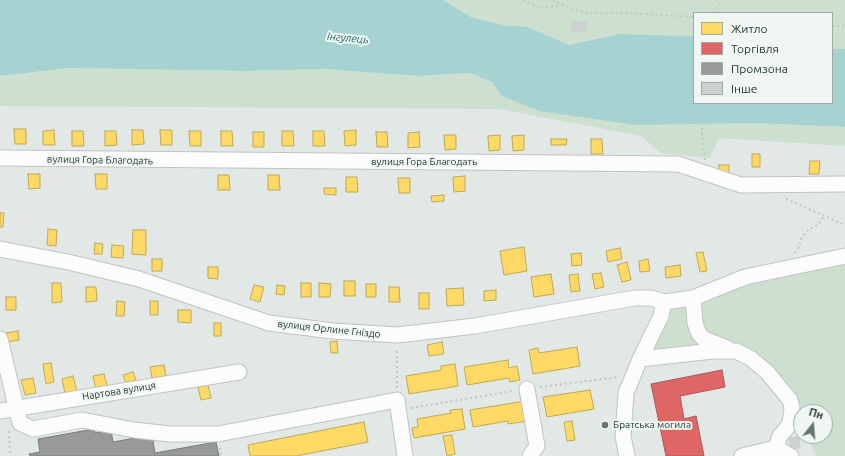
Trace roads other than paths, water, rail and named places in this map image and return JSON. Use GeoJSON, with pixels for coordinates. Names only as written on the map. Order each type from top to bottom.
{"type":"FeatureCollection","features":[{"type":"Feature","properties":{"kind":"street","name":"вулиця Гора Благодать"},"geometry":{"type":"LineString","coordinates":[[0,158],[678,164],[741,185],[845,184]]}},
{"type":"Feature","properties":{"kind":"street","name":"вулиця Орлине Гніздо"},"geometry":{"type":"LineString","coordinates":[[0,249],[68,262],[139,279],[269,323],[333,331],[397,335],[475,326],[635,298],[651,298],[664,302],[693,298],[744,277],[845,256]]}},
{"type":"Feature","properties":{"kind":"street"},"geometry":{"type":"LineString","coordinates":[[693,298],[695,323],[698,334],[717,345],[736,351],[750,358],[767,372],[790,400],[792,408],[790,424],[780,436],[776,448]]}},
{"type":"Feature","properties":{"kind":"street"},"geometry":{"type":"LineString","coordinates":[[627,456],[623,436],[626,393],[640,359],[661,316],[664,302]]}},
{"type":"Feature","properties":{"kind":"street"},"geometry":{"type":"LineString","coordinates":[[0,339],[18,408],[20,423],[33,429],[82,420],[134,430],[170,434],[218,434],[397,400],[405,456]]}},
{"type":"Feature","properties":{"kind":"street"},"geometry":{"type":"LineString","coordinates":[[640,359],[696,352],[736,351]]}},
{"type":"Feature","properties":{"kind":"street","name":"Нартова вулиця"},"geometry":{"type":"LineString","coordinates":[[0,411],[239,372]]}},
{"type":"Feature","properties":{"kind":"street"},"geometry":{"type":"LineString","coordinates":[[527,389],[537,446],[530,456]]}},
{"type":"Feature","properties":{"kind":"street"},"geometry":{"type":"LineString","coordinates":[[742,456],[776,448],[790,456]]}},
{"type":"Feature","properties":{"kind":"water","name":"Інгулець"},"geometry":{"type":"Polygon","coordinates":[[[0,0],[443,0],[471,17],[502,25],[528,27],[569,45],[619,34],[693,36],[693,104],[833,104],[833,49],[845,49],[845,127],[751,123],[636,125],[539,111],[502,96],[492,82],[470,73],[418,76],[324,69],[245,71],[68,68],[0,76],[0,0]]]}},
{"type":"Feature","properties":{"kind":"place","name":"Братська могила"},"geometry":{"type":"Point","coordinates":[605,425]}}]}
